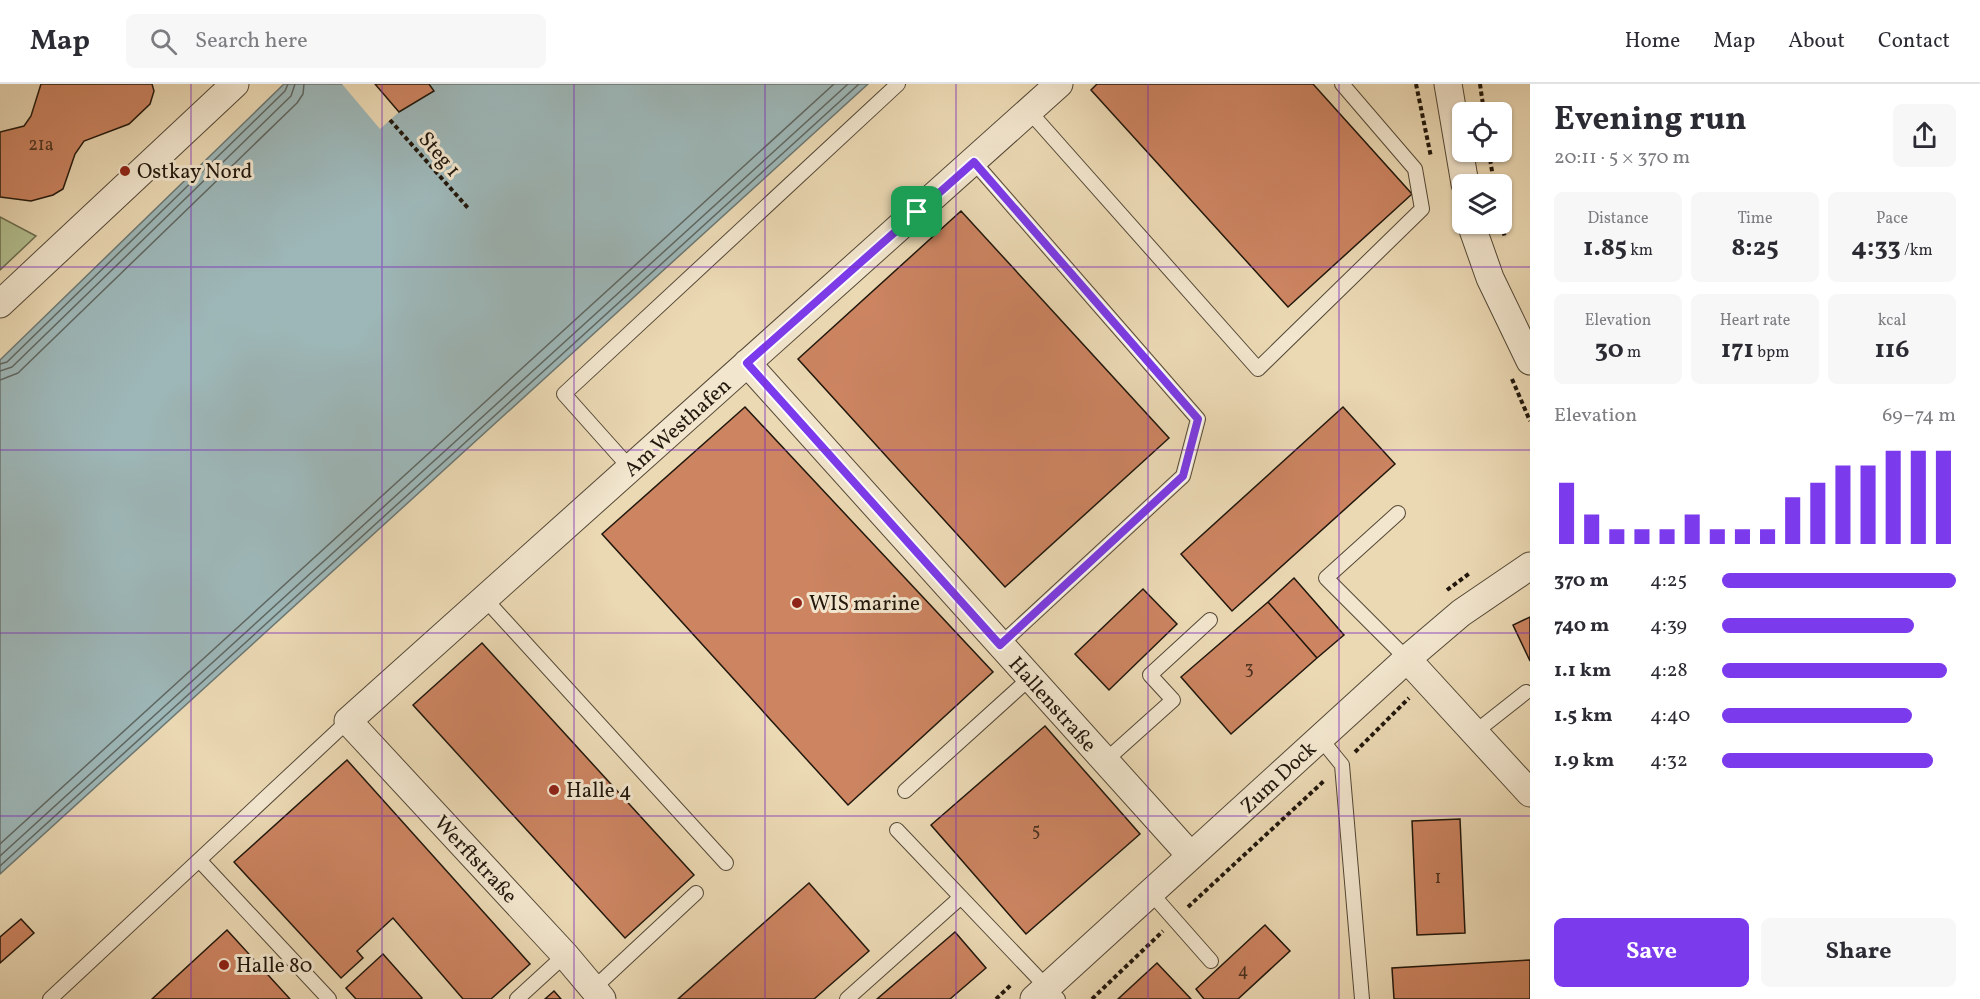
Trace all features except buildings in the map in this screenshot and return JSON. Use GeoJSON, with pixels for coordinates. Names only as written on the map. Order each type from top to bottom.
{"type":"FeatureCollection","features":[{"type":"Feature","properties":{"kind":"street"},"geometry":{"type":"LineString","coordinates":[[0,304],[235,84]]}},
{"type":"Feature","properties":{"kind":"street","name":"Am Westhafen"},"geometry":{"type":"LineString","coordinates":[[348,721],[631,470],[1059,84]]}},
{"type":"Feature","properties":{"kind":"street"},"geometry":{"type":"LineString","coordinates":[[1448,84],[1463,174]]}},
{"type":"Feature","properties":{"kind":"street"},"geometry":{"type":"LineString","coordinates":[[1475,234],[1490,278],[1530,361]]}},
{"type":"Feature","properties":{"kind":"street","name":"Hallenstraße"},"geometry":{"type":"LineString","coordinates":[[747,363],[1191,856]]}},
{"type":"Feature","properties":{"kind":"street","name":"Zum Dock"},"geometry":{"type":"LineString","coordinates":[[1046,995],[1151,893],[1407,659],[1461,613],[1530,566]]}},
{"type":"Feature","properties":{"kind":"street"},"geometry":{"type":"LineString","coordinates":[[1407,659],[1530,793]]}},
{"type":"Feature","properties":{"kind":"street","name":"Werftstraße"},"geometry":{"type":"LineString","coordinates":[[348,721],[565,955],[598,994]]}},
{"type":"Feature","properties":{"kind":"lane"},"geometry":{"type":"LineString","coordinates":[[631,470],[564,394],[898,84]]}},
{"type":"Feature","properties":{"kind":"lane"},"geometry":{"type":"LineString","coordinates":[[1029,111],[1258,369],[1422,209],[1415,168],[1342,84]]}},
{"type":"Feature","properties":{"kind":"lane"},"geometry":{"type":"LineString","coordinates":[[974,162],[1198,419],[1183,476],[1000,645]]}},
{"type":"Feature","properties":{"kind":"lane"},"geometry":{"type":"LineString","coordinates":[[1398,513],[1326,578],[1407,659]]}},
{"type":"Feature","properties":{"kind":"lane"},"geometry":{"type":"LineString","coordinates":[[485,599],[726,863]]}},
{"type":"Feature","properties":{"kind":"lane"},"geometry":{"type":"LineString","coordinates":[[1106,761],[1173,700],[1150,675],[1210,620]]}},
{"type":"Feature","properties":{"kind":"lane"},"geometry":{"type":"LineString","coordinates":[[905,791],[1030,678]]}},
{"type":"Feature","properties":{"kind":"lane"},"geometry":{"type":"LineString","coordinates":[[1474,733],[1526,692]]}},
{"type":"Feature","properties":{"kind":"lane"},"geometry":{"type":"LineString","coordinates":[[50,999],[348,721]]}},
{"type":"Feature","properties":{"kind":"lane"},"geometry":{"type":"LineString","coordinates":[[1320,738],[1342,765],[1362,999]]}},
{"type":"Feature","properties":{"kind":"lane"},"geometry":{"type":"LineString","coordinates":[[897,830],[1028,970],[1046,995]]}},
{"type":"Feature","properties":{"kind":"lane"},"geometry":{"type":"LineString","coordinates":[[200,861],[329,999]]}},
{"type":"Feature","properties":{"kind":"lane"},"geometry":{"type":"LineString","coordinates":[[598,994],[696,893]]}},
{"type":"Feature","properties":{"kind":"lane"},"geometry":{"type":"LineString","coordinates":[[1151,893],[1211,961]]}},
{"type":"Feature","properties":{"kind":"lane"},"geometry":{"type":"LineString","coordinates":[[847,999],[961,897]]}},
{"type":"Feature","properties":{"kind":"lane"},"geometry":{"type":"LineString","coordinates":[[517,999],[565,955]]}},
{"type":"Feature","properties":{"kind":"path"},"geometry":{"type":"LineString","coordinates":[[1480,84],[1483,102]]}},
{"type":"Feature","properties":{"kind":"path","name":"Steg 1"},"geometry":{"type":"LineString","coordinates":[[390,120],[468,208]]}},
{"type":"Feature","properties":{"kind":"path"},"geometry":{"type":"LineString","coordinates":[[1504,234],[1507,244]]}},
{"type":"Feature","properties":{"kind":"path"},"geometry":{"type":"LineString","coordinates":[[1092,999],[1342,765],[1426,680]]}},
{"type":"Feature","properties":{"kind":"green space"},"geometry":{"type":"Polygon","coordinates":[[[0,217],[36,236],[0,270],[0,217]]]}},
{"type":"Feature","properties":{"kind":"water"},"geometry":{"type":"Polygon","coordinates":[[[284,84],[868,84],[0,874],[0,360],[284,84]]]}},
{"type":"Feature","properties":{"kind":"pier"},"geometry":{"type":"Polygon","coordinates":[[[342,84],[375,84],[399,112],[380,129],[342,84]]]}},
{"type":"Feature","properties":{"kind":"place","name":"Ostkay Nord"},"geometry":{"type":"Point","coordinates":[125,171]}},
{"type":"Feature","properties":{"kind":"place","name":"WIS marine"},"geometry":{"type":"Point","coordinates":[797,603]}},
{"type":"Feature","properties":{"kind":"place","name":"Halle 4"},"geometry":{"type":"Point","coordinates":[554,790]}},
{"type":"Feature","properties":{"kind":"place","name":"Halle 80"},"geometry":{"type":"Point","coordinates":[224,965]}},
{"type":"Feature","properties":{"kind":"route"},"geometry":{"type":"LineString","coordinates":[[974,162],[1198,419],[1183,476],[1000,645],[747,363],[917,212],[974,162]]}}]}
